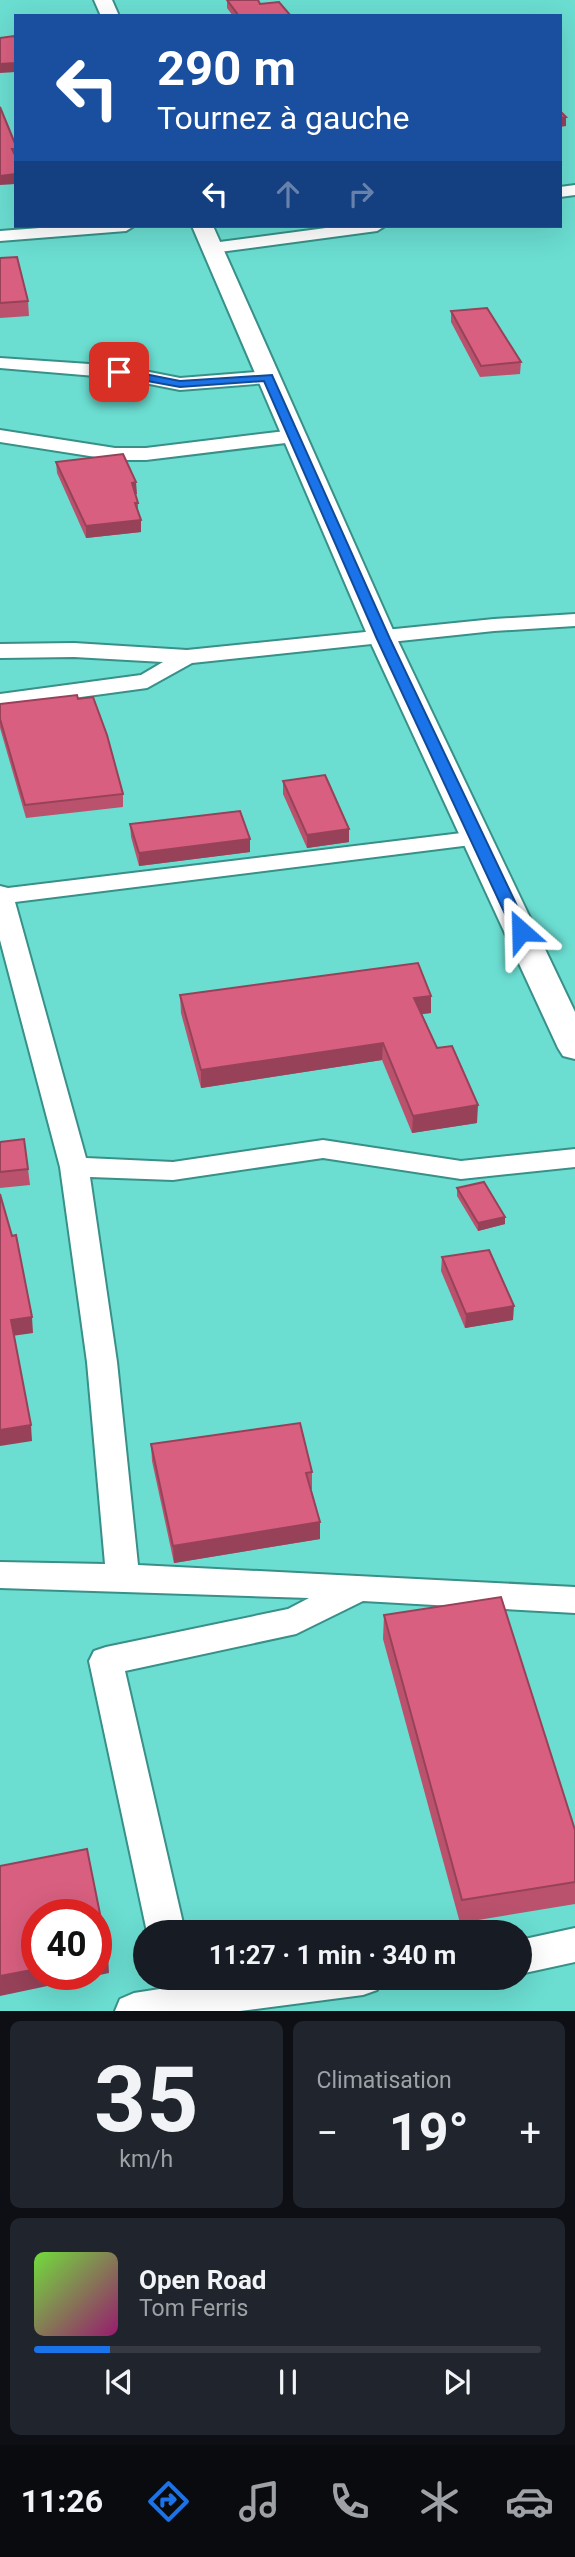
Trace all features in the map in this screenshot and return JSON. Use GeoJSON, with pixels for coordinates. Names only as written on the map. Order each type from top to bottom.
{"type":"FeatureCollection","features":[{"type":"Feature","properties":{"kind":"street"},"geometry":{"type":"LineString","coordinates":[[0,236],[101,228]]}},
{"type":"Feature","properties":{"kind":"street"},"geometry":{"type":"LineString","coordinates":[[346,228],[207,237],[383,639],[575,1048]]}},
{"type":"Feature","properties":{"kind":"street"},"geometry":{"type":"LineString","coordinates":[[0,363],[119,372],[180,384],[268,377]]}},
{"type":"Feature","properties":{"kind":"street"},"geometry":{"type":"LineString","coordinates":[[0,436],[115,454],[146,454],[294,436]]}},
{"type":"Feature","properties":{"kind":"street"},"geometry":{"type":"LineString","coordinates":[[0,651],[74,650],[187,657],[383,639],[494,625],[575,620]]}},
{"type":"Feature","properties":{"kind":"street"},"geometry":{"type":"LineString","coordinates":[[0,701],[147,681],[187,657]]}},
{"type":"Feature","properties":{"kind":"street"},"geometry":{"type":"LineString","coordinates":[[123,1576],[102,1362],[74,1167],[0,895],[478,838]]}},
{"type":"Feature","properties":{"kind":"street"},"geometry":{"type":"LineString","coordinates":[[74,1167],[173,1171],[323,1149],[461,1170],[575,1158]]}},
{"type":"Feature","properties":{"kind":"street"},"geometry":{"type":"LineString","coordinates":[[0,1575],[123,1576],[360,1586],[575,1600]]}},
{"type":"Feature","properties":{"kind":"street"},"geometry":{"type":"LineString","coordinates":[[163,1920],[106,1661],[296,1621],[360,1586]]}},
{"type":"Feature","properties":{"kind":"street"},"geometry":{"type":"LineString","coordinates":[[532,1954],[575,1945]]}},
{"type":"Feature","properties":{"kind":"street"},"geometry":{"type":"LineString","coordinates":[[158,2002],[260,1990]]}},
{"type":"Feature","properties":{"kind":"building"},"geometry":{"type":"Polygon","coordinates":[[[227,0],[258,0],[260,4],[279,2],[289,14],[238,14],[227,0]]]}},
{"type":"Feature","properties":{"kind":"building"},"geometry":{"type":"Polygon","coordinates":[[[14,36],[14,63],[0,64],[0,38],[14,36]]]}},
{"type":"Feature","properties":{"kind":"building"},"geometry":{"type":"Polygon","coordinates":[[[0,107],[14,141],[14,174],[0,176],[0,107]]]}},
{"type":"Feature","properties":{"kind":"building"},"geometry":{"type":"Polygon","coordinates":[[[17,257],[28,301],[0,303],[0,258],[17,257]]]}},
{"type":"Feature","properties":{"kind":"building"},"geometry":{"type":"Polygon","coordinates":[[[487,308],[521,362],[481,366],[451,311],[487,308]]]}},
{"type":"Feature","properties":{"kind":"building"},"geometry":{"type":"Polygon","coordinates":[[[123,454],[136,482],[132,483],[141,520],[86,526],[56,462],[123,454]]]}},
{"type":"Feature","properties":{"kind":"building"},"geometry":{"type":"Polygon","coordinates":[[[77,695],[78,699],[93,697],[107,735],[123,794],[25,805],[0,719],[0,704],[77,695]]]}},
{"type":"Feature","properties":{"kind":"building"},"geometry":{"type":"Polygon","coordinates":[[[325,775],[349,829],[307,835],[283,781],[325,775]]]}},
{"type":"Feature","properties":{"kind":"building"},"geometry":{"type":"Polygon","coordinates":[[[240,811],[250,839],[139,853],[130,824],[240,811]]]}},
{"type":"Feature","properties":{"kind":"building"},"geometry":{"type":"Polygon","coordinates":[[[418,963],[431,996],[414,998],[437,1048],[452,1046],[478,1105],[413,1116],[383,1043],[201,1070],[180,995],[418,963]]]}},
{"type":"Feature","properties":{"kind":"building"},"geometry":{"type":"Polygon","coordinates":[[[24,1139],[28,1169],[0,1172],[0,1142],[24,1139]]]}},
{"type":"Feature","properties":{"kind":"building"},"geometry":{"type":"Polygon","coordinates":[[[484,1182],[505,1217],[478,1223],[457,1188],[484,1182]]]}},
{"type":"Feature","properties":{"kind":"building"},"geometry":{"type":"Polygon","coordinates":[[[0,1194],[12,1236],[16,1235],[32,1317],[11,1320],[31,1425],[0,1430],[0,1194]]]}},
{"type":"Feature","properties":{"kind":"building"},"geometry":{"type":"Polygon","coordinates":[[[489,1250],[514,1306],[466,1314],[442,1257],[489,1250]]]}},
{"type":"Feature","properties":{"kind":"building"},"geometry":{"type":"Polygon","coordinates":[[[300,1423],[312,1472],[306,1473],[320,1522],[173,1546],[151,1444],[300,1423]]]}},
{"type":"Feature","properties":{"kind":"building"},"geometry":{"type":"Polygon","coordinates":[[[501,1597],[575,1830],[575,1882],[462,1900],[384,1615],[501,1597]]]}},
{"type":"Feature","properties":{"kind":"building"},"geometry":{"type":"Polygon","coordinates":[[[87,1849],[97,1899],[21,1899],[21,1972],[0,1976],[0,1866],[87,1849]]]}},
{"type":"Feature","properties":{"kind":"route"},"geometry":{"type":"LineString","coordinates":[[119,372],[180,384],[268,377],[383,639],[521,931]]}}]}
